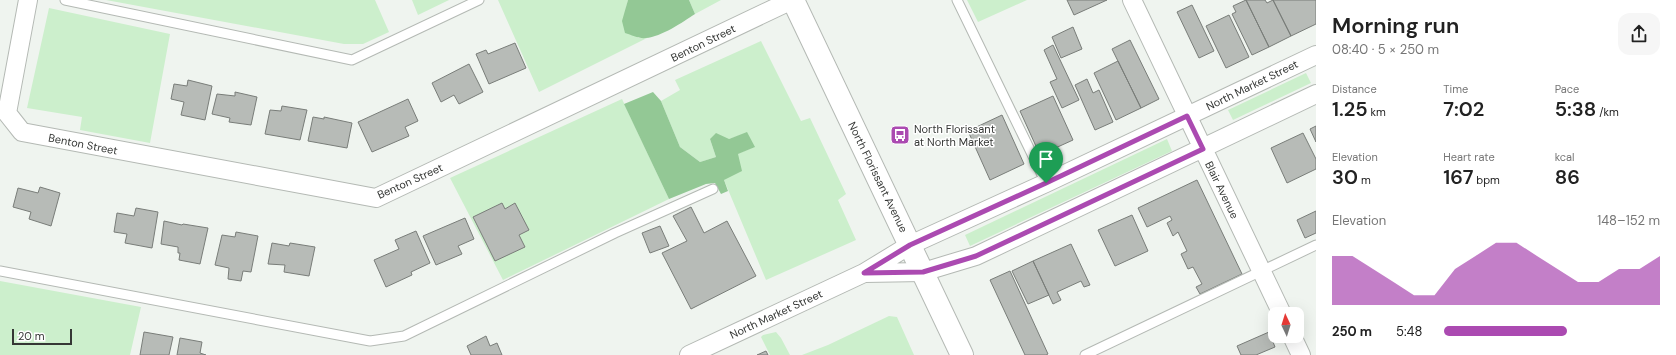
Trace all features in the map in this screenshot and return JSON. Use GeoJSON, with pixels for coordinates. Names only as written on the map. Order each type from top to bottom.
{"type":"FeatureCollection","features":[{"type":"Feature","properties":{"kind":"main road","name":"North Florissant Avenue"},"geometry":{"type":"LineString","coordinates":[[792,0],[962,355]]}},
{"type":"Feature","properties":{"kind":"street","name":"Benton Street"},"geometry":{"type":"LineString","coordinates":[[28,0],[7,113],[22,132],[376,198],[792,0]]}},
{"type":"Feature","properties":{"kind":"street","name":"Blair Avenue"},"geometry":{"type":"LineString","coordinates":[[1132,0],[1279,307]]}},
{"type":"Feature","properties":{"kind":"street","name":"North Market Street"},"geometry":{"type":"LineString","coordinates":[[689,355],[864,273],[910,245],[1046,183],[1316,55]]}},
{"type":"Feature","properties":{"kind":"street","name":"North Market Street"},"geometry":{"type":"LineString","coordinates":[[864,273],[923,272],[976,256],[1316,94]]}},
{"type":"Feature","properties":{"kind":"street"},"geometry":{"type":"LineString","coordinates":[[1295,343],[1301,355]]}},
{"type":"Feature","properties":{"kind":"lane"},"geometry":{"type":"LineString","coordinates":[[65,0],[352,60],[479,0]]}},
{"type":"Feature","properties":{"kind":"lane"},"geometry":{"type":"LineString","coordinates":[[956,0],[1046,183]]}},
{"type":"Feature","properties":{"kind":"lane"},"geometry":{"type":"LineString","coordinates":[[0,270],[370,340],[404,336],[615,233],[713,189]]}},
{"type":"Feature","properties":{"kind":"lane"},"geometry":{"type":"LineString","coordinates":[[1085,355],[1316,245]]}},
{"type":"Feature","properties":{"kind":"green space"},"geometry":{"type":"Polygon","coordinates":[[[106,0],[375,0],[389,32],[363,44],[344,44],[106,0]]]}},
{"type":"Feature","properties":{"kind":"green space"},"geometry":{"type":"Polygon","coordinates":[[[412,0],[449,0],[418,15],[412,0]]]}},
{"type":"Feature","properties":{"kind":"green space"},"geometry":{"type":"Polygon","coordinates":[[[498,0],[628,0],[626,8],[638,38],[647,38],[539,92],[498,0]]]}},
{"type":"Feature","properties":{"kind":"green space"},"geometry":{"type":"Polygon","coordinates":[[[628,0],[689,0],[695,14],[672,29],[658,35],[646,38],[638,37],[625,33],[622,21],[628,0]]]}},
{"type":"Feature","properties":{"kind":"green space"},"geometry":{"type":"Polygon","coordinates":[[[689,0],[721,0],[695,14],[689,0]]]}},
{"type":"Feature","properties":{"kind":"green space"},"geometry":{"type":"Polygon","coordinates":[[[967,0],[1027,0],[978,22],[967,0]]]}},
{"type":"Feature","properties":{"kind":"green space"},"geometry":{"type":"Polygon","coordinates":[[[49,8],[170,34],[150,143],[80,130],[82,117],[27,108],[49,8]]]}},
{"type":"Feature","properties":{"kind":"green space"},"geometry":{"type":"Polygon","coordinates":[[[761,41],[801,121],[810,118],[846,194],[838,200],[856,240],[766,280],[724,180],[737,154],[754,147],[747,133],[729,139],[710,139],[716,157],[700,162],[680,147],[661,101],[680,90],[675,80],[761,41]]]}},
{"type":"Feature","properties":{"kind":"green space"},"geometry":{"type":"Polygon","coordinates":[[[1306,73],[1311,83],[1233,120],[1228,110],[1306,73]]]}},
{"type":"Feature","properties":{"kind":"green space"},"geometry":{"type":"Polygon","coordinates":[[[653,92],[661,101],[680,147],[700,162],[716,157],[710,139],[716,133],[729,139],[747,132],[755,147],[738,154],[742,171],[724,180],[728,191],[721,194],[715,183],[706,184],[669,199],[624,104],[653,92]]]}},
{"type":"Feature","properties":{"kind":"green space"},"geometry":{"type":"Polygon","coordinates":[[[622,99],[669,199],[503,280],[450,178],[622,99]]]}},
{"type":"Feature","properties":{"kind":"green space"},"geometry":{"type":"Polygon","coordinates":[[[1167,139],[1172,151],[970,246],[965,235],[1167,139]]]}},
{"type":"Feature","properties":{"kind":"green space"},"geometry":{"type":"Polygon","coordinates":[[[0,281],[141,307],[130,355],[0,355],[0,281]]]}},
{"type":"Feature","properties":{"kind":"green space"},"geometry":{"type":"Polygon","coordinates":[[[889,316],[897,317],[914,355],[802,355],[828,345],[889,316]]]}},
{"type":"Feature","properties":{"kind":"green space"},"geometry":{"type":"Polygon","coordinates":[[[776,332],[790,355],[770,355],[761,337],[763,335],[776,332]]]}},
{"type":"Feature","properties":{"kind":"building"},"geometry":{"type":"Polygon","coordinates":[[[1067,0],[1107,0],[1074,15],[1067,0]]]}},
{"type":"Feature","properties":{"kind":"building"},"geometry":{"type":"Polygon","coordinates":[[[1246,0],[1269,47],[1252,55],[1232,14],[1236,12],[1233,6],[1246,0]]]}},
{"type":"Feature","properties":{"kind":"building"},"geometry":{"type":"Polygon","coordinates":[[[1246,0],[1265,0],[1267,3],[1273,0],[1291,36],[1269,47],[1246,0]]]}},
{"type":"Feature","properties":{"kind":"building"},"geometry":{"type":"Polygon","coordinates":[[[1273,0],[1316,0],[1316,24],[1291,36],[1273,0]]]}},
{"type":"Feature","properties":{"kind":"building"},"geometry":{"type":"Polygon","coordinates":[[[1192,5],[1214,51],[1199,58],[1177,12],[1192,5]]]}},
{"type":"Feature","properties":{"kind":"building"},"geometry":{"type":"Polygon","coordinates":[[[1229,15],[1249,57],[1226,68],[1206,26],[1229,15]]]}},
{"type":"Feature","properties":{"kind":"building"},"geometry":{"type":"Polygon","coordinates":[[[1073,27],[1082,49],[1061,58],[1052,37],[1073,27]]]}},
{"type":"Feature","properties":{"kind":"building"},"geometry":{"type":"Polygon","coordinates":[[[1130,40],[1159,99],[1141,108],[1112,49],[1130,40]]]}},
{"type":"Feature","properties":{"kind":"building"},"geometry":{"type":"Polygon","coordinates":[[[515,43],[526,68],[489,84],[476,54],[486,50],[488,54],[515,43]]]}},
{"type":"Feature","properties":{"kind":"building"},"geometry":{"type":"Polygon","coordinates":[[[1053,45],[1079,100],[1062,108],[1050,82],[1057,79],[1044,50],[1053,45]]]}},
{"type":"Feature","properties":{"kind":"building"},"geometry":{"type":"Polygon","coordinates":[[[1118,61],[1141,108],[1116,120],[1094,73],[1118,61]]]}},
{"type":"Feature","properties":{"kind":"building"},"geometry":{"type":"Polygon","coordinates":[[[469,64],[483,92],[459,104],[454,95],[441,102],[432,83],[469,64]]]}},
{"type":"Feature","properties":{"kind":"building"},"geometry":{"type":"Polygon","coordinates":[[[1087,79],[1093,93],[1099,90],[1113,122],[1095,130],[1075,85],[1087,79]]]}},
{"type":"Feature","properties":{"kind":"building"},"geometry":{"type":"Polygon","coordinates":[[[188,80],[212,86],[205,120],[181,115],[184,102],[171,99],[174,84],[187,86],[188,80]]]}},
{"type":"Feature","properties":{"kind":"building"},"geometry":{"type":"Polygon","coordinates":[[[235,92],[257,97],[251,125],[229,122],[230,118],[212,114],[217,94],[235,96],[235,92]]]}},
{"type":"Feature","properties":{"kind":"building"},"geometry":{"type":"Polygon","coordinates":[[[1053,96],[1073,140],[1040,155],[1020,111],[1053,96]]]}},
{"type":"Feature","properties":{"kind":"building"},"geometry":{"type":"Polygon","coordinates":[[[408,99],[418,121],[405,127],[409,136],[372,152],[358,122],[408,99]]]}},
{"type":"Feature","properties":{"kind":"building"},"geometry":{"type":"Polygon","coordinates":[[[282,106],[307,110],[300,140],[265,134],[270,110],[281,111],[282,106]]]}},
{"type":"Feature","properties":{"kind":"building"},"geometry":{"type":"Polygon","coordinates":[[[1002,115],[1024,164],[990,180],[968,131],[1002,115]]]}},
{"type":"Feature","properties":{"kind":"building"},"geometry":{"type":"Polygon","coordinates":[[[313,117],[324,119],[324,117],[352,123],[347,148],[308,141],[313,117]]]}},
{"type":"Feature","properties":{"kind":"building"},"geometry":{"type":"Polygon","coordinates":[[[1316,126],[1316,142],[1310,129],[1316,126]]]}},
{"type":"Feature","properties":{"kind":"building"},"geometry":{"type":"Polygon","coordinates":[[[1303,133],[1316,159],[1316,169],[1287,183],[1271,148],[1303,133]]]}},
{"type":"Feature","properties":{"kind":"building"},"geometry":{"type":"Polygon","coordinates":[[[1197,180],[1242,274],[1200,294],[1196,287],[1202,284],[1193,267],[1188,269],[1181,254],[1187,251],[1178,232],[1173,236],[1167,223],[1172,220],[1170,216],[1147,227],[1138,208],[1197,180]]]}},
{"type":"Feature","properties":{"kind":"building"},"geometry":{"type":"Polygon","coordinates":[[[40,187],[60,193],[51,226],[29,219],[31,212],[13,207],[18,188],[38,193],[40,187]]]}},
{"type":"Feature","properties":{"kind":"building"},"geometry":{"type":"Polygon","coordinates":[[[502,203],[505,209],[515,203],[529,230],[519,235],[525,247],[495,261],[473,217],[502,203]]]}},
{"type":"Feature","properties":{"kind":"building"},"geometry":{"type":"Polygon","coordinates":[[[691,207],[704,233],[727,221],[756,276],[691,309],[662,253],[687,241],[673,216],[691,207]]]}},
{"type":"Feature","properties":{"kind":"building"},"geometry":{"type":"Polygon","coordinates":[[[136,208],[158,212],[152,248],[125,243],[127,234],[114,232],[117,213],[134,216],[136,208]]]}},
{"type":"Feature","properties":{"kind":"building"},"geometry":{"type":"Polygon","coordinates":[[[1316,211],[1316,233],[1305,238],[1297,220],[1316,211]]]}},
{"type":"Feature","properties":{"kind":"building"},"geometry":{"type":"Polygon","coordinates":[[[1132,215],[1148,251],[1115,266],[1098,230],[1132,215]]]}},
{"type":"Feature","properties":{"kind":"building"},"geometry":{"type":"Polygon","coordinates":[[[465,218],[474,239],[458,246],[462,254],[436,265],[423,236],[465,218]]]}},
{"type":"Feature","properties":{"kind":"building"},"geometry":{"type":"Polygon","coordinates":[[[164,221],[208,228],[200,264],[179,260],[180,253],[178,253],[178,247],[161,244],[164,221]]]}},
{"type":"Feature","properties":{"kind":"building"},"geometry":{"type":"Polygon","coordinates":[[[660,226],[669,246],[650,253],[642,233],[660,226]]]}},
{"type":"Feature","properties":{"kind":"building"},"geometry":{"type":"Polygon","coordinates":[[[416,231],[430,263],[411,272],[412,275],[386,287],[374,260],[399,249],[395,240],[416,231]]]}},
{"type":"Feature","properties":{"kind":"building"},"geometry":{"type":"Polygon","coordinates":[[[236,232],[258,236],[251,272],[243,271],[241,281],[228,279],[229,268],[215,265],[222,235],[235,237],[236,232]]]}},
{"type":"Feature","properties":{"kind":"building"},"geometry":{"type":"Polygon","coordinates":[[[272,243],[289,246],[290,243],[315,247],[309,276],[284,272],[285,265],[268,264],[272,243]]]}},
{"type":"Feature","properties":{"kind":"building"},"geometry":{"type":"Polygon","coordinates":[[[1071,244],[1090,285],[1084,287],[1081,281],[1057,292],[1061,300],[1053,304],[1033,261],[1071,244]]]}},
{"type":"Feature","properties":{"kind":"building"},"geometry":{"type":"Polygon","coordinates":[[[1033,261],[1049,295],[1028,304],[1012,271],[1033,261]]]}},
{"type":"Feature","properties":{"kind":"building"},"geometry":{"type":"Polygon","coordinates":[[[1010,271],[1048,354],[1046,355],[1025,355],[990,280],[1010,271]]]}},
{"type":"Feature","properties":{"kind":"building"},"geometry":{"type":"Polygon","coordinates":[[[144,332],[173,337],[169,355],[140,355],[144,332]]]}},
{"type":"Feature","properties":{"kind":"building"},"geometry":{"type":"Polygon","coordinates":[[[1268,332],[1268,343],[1273,343],[1275,347],[1256,355],[1241,355],[1237,346],[1268,332]]]}},
{"type":"Feature","properties":{"kind":"building"},"geometry":{"type":"Polygon","coordinates":[[[486,336],[490,346],[497,343],[502,355],[471,355],[467,346],[486,336]]]}},
{"type":"Feature","properties":{"kind":"building"},"geometry":{"type":"Polygon","coordinates":[[[180,338],[202,342],[200,353],[206,355],[177,355],[180,338]]]}},
{"type":"Feature","properties":{"kind":"building"},"geometry":{"type":"Polygon","coordinates":[[[766,351],[768,355],[757,355],[766,351]]]}},
{"type":"Feature","properties":{"kind":"place","name":"North Florissant at North Market"},"geometry":{"type":"Point","coordinates":[900,135]}},
{"type":"Feature","properties":{"kind":"route"},"geometry":{"type":"LineString","coordinates":[[1187,116],[1203,149],[976,256],[923,272],[864,273],[910,245],[1046,183],[1187,116]]}}]}
